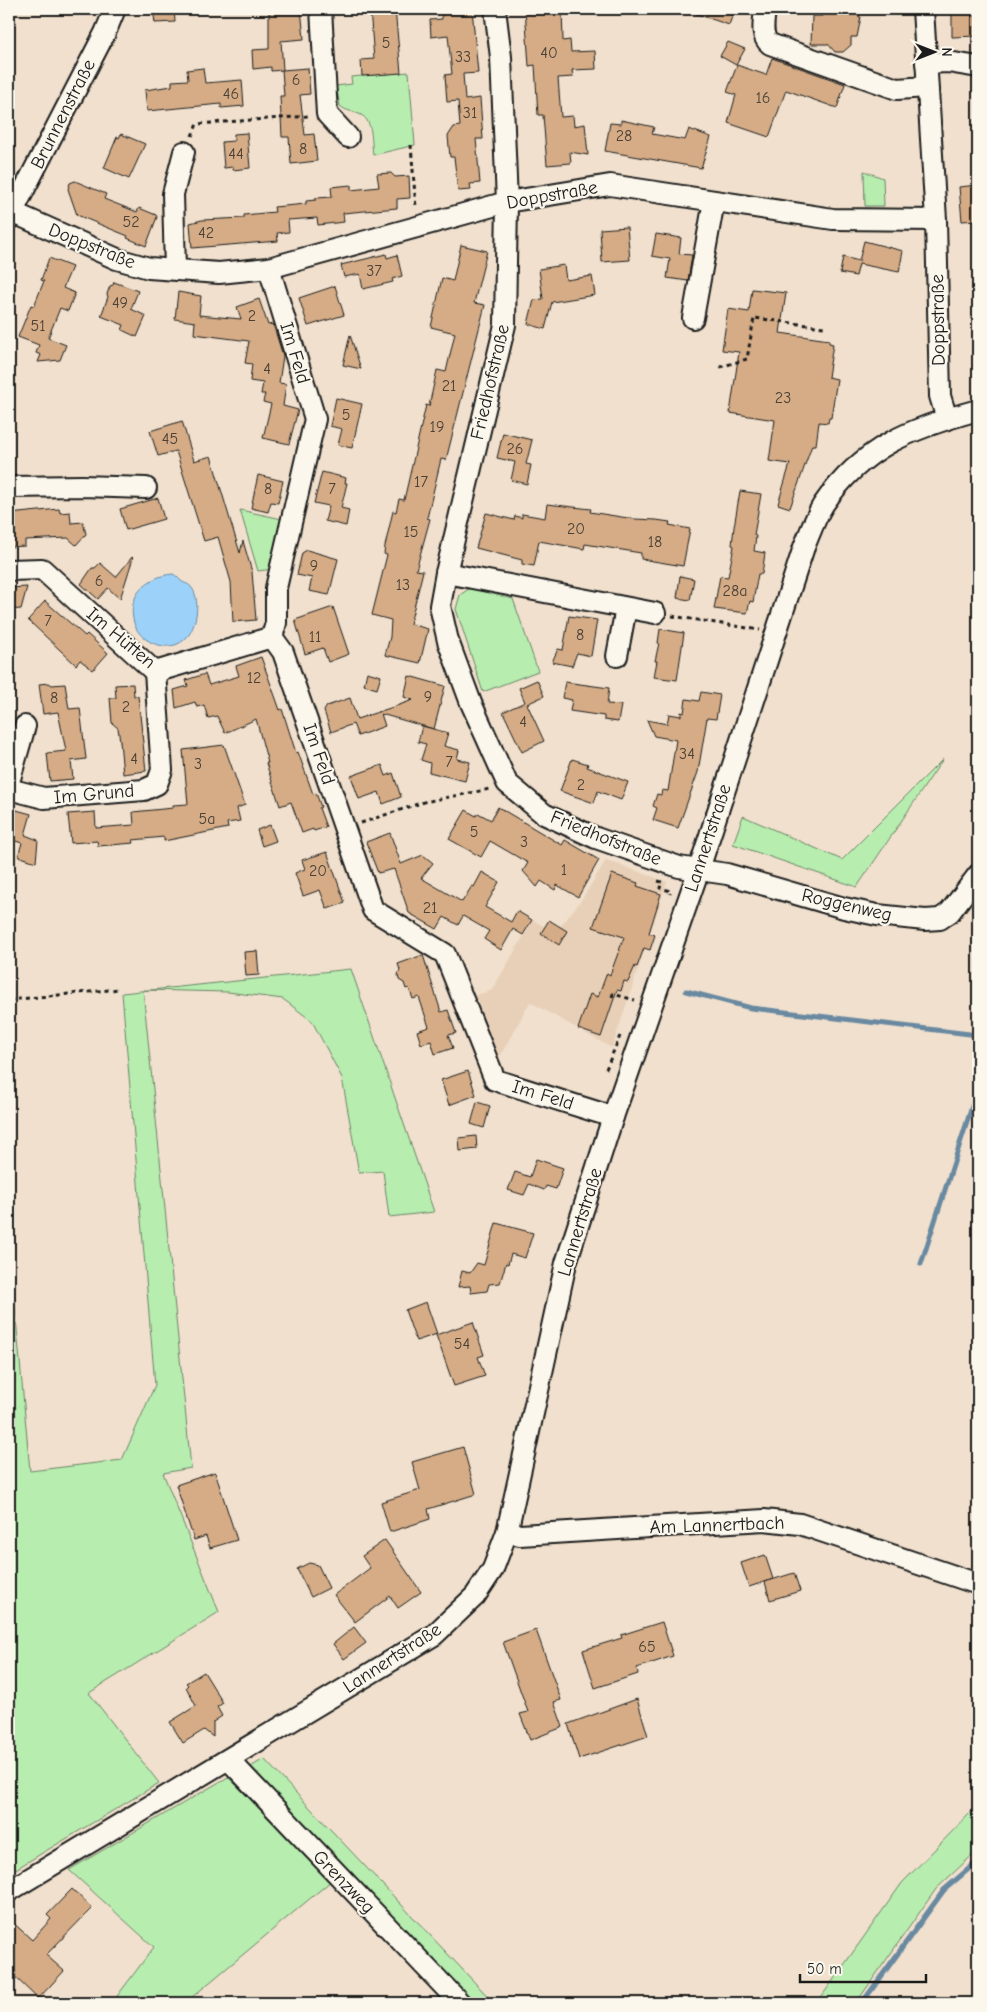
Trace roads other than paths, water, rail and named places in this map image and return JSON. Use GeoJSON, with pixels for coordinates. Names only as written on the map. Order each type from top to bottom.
{"type":"FeatureCollection","features":[{"type":"Feature","properties":{"kind":"street","name":"Brunnenstraße"},"geometry":{"type":"LineString","coordinates":[[10,216],[115,9]]}},
{"type":"Feature","properties":{"kind":"street"},"geometry":{"type":"LineString","coordinates":[[321,9],[328,114],[348,137]]}},
{"type":"Feature","properties":{"kind":"street","name":"Friedhofstraße"},"geometry":{"type":"LineString","coordinates":[[495,9],[501,57],[507,202],[505,325],[446,573],[440,606],[448,641],[471,703],[507,783],[544,814],[596,838],[679,867],[699,869]]}},
{"type":"Feature","properties":{"kind":"street"},"geometry":{"type":"LineString","coordinates":[[765,9],[764,31],[770,44],[897,89],[927,87]]}},
{"type":"Feature","properties":{"kind":"street","name":"Doppstraße"},"geometry":{"type":"LineString","coordinates":[[923,9],[936,220],[940,396],[947,419]]}},
{"type":"Feature","properties":{"kind":"street"},"geometry":{"type":"LineString","coordinates":[[926,63],[948,62],[978,67]]}},
{"type":"Feature","properties":{"kind":"street"},"geometry":{"type":"LineString","coordinates":[[175,269],[174,194],[184,152]]}},
{"type":"Feature","properties":{"kind":"street","name":"Doppstraße"},"geometry":{"type":"LineString","coordinates":[[10,216],[117,260],[149,268],[219,273],[268,268],[507,202],[610,185],[833,219],[936,220]]}},
{"type":"Feature","properties":{"kind":"street"},"geometry":{"type":"LineString","coordinates":[[693,318],[714,201]]}},
{"type":"Feature","properties":{"kind":"street","name":"Im Feld"},"geometry":{"type":"LineString","coordinates":[[268,268],[315,419],[276,588],[276,623],[272,637],[284,652],[373,910],[445,954],[495,1080],[613,1117]]}},
{"type":"Feature","properties":{"kind":"street","name":"Lannertstraße"},"geometry":{"type":"LineString","coordinates":[[9,1891],[434,1635],[479,1589],[493,1569],[506,1532],[566,1263],[613,1117],[699,869],[804,547],[823,506],[859,463],[872,452],[898,438],[947,419],[978,410]]}},
{"type":"Feature","properties":{"kind":"street"},"geometry":{"type":"LineString","coordinates":[[9,487],[82,486],[146,488]]}},
{"type":"Feature","properties":{"kind":"street","name":"Im Hütten"},"geometry":{"type":"LineString","coordinates":[[9,570],[42,569],[154,672],[272,637]]}},
{"type":"Feature","properties":{"kind":"street"},"geometry":{"type":"LineString","coordinates":[[446,573],[655,613]]}},
{"type":"Feature","properties":{"kind":"street"},"geometry":{"type":"LineString","coordinates":[[617,656],[626,608]]}},
{"type":"Feature","properties":{"kind":"street","name":"Im Grund"},"geometry":{"type":"LineString","coordinates":[[9,789],[44,798],[144,790],[156,784],[162,770],[154,672]]}},
{"type":"Feature","properties":{"kind":"street"},"geometry":{"type":"LineString","coordinates":[[9,782],[25,726]]}},
{"type":"Feature","properties":{"kind":"street","name":"Roggenweg"},"geometry":{"type":"LineString","coordinates":[[699,869],[727,874],[844,908],[878,915],[925,920],[940,919],[972,897],[978,875]]}},
{"type":"Feature","properties":{"kind":"street","name":"Am Lannertbach"},"geometry":{"type":"LineString","coordinates":[[506,1532],[520,1535],[764,1520],[800,1524],[978,1584]]}},
{"type":"Feature","properties":{"kind":"street","name":"Grenzweg"},"geometry":{"type":"LineString","coordinates":[[229,1760],[460,2003]]}},
{"type":"Feature","properties":{"kind":"water"},"geometry":{"type":"Polygon","coordinates":[[[173,574],[190,586],[194,592],[197,605],[195,619],[187,637],[181,642],[165,646],[157,645],[143,637],[137,630],[132,613],[133,604],[136,596],[147,583],[173,574]]]}},
{"type":"Feature","properties":{"kind":"waterway"},"geometry":{"type":"LineString","coordinates":[[686,991],[751,1008],[978,1035]]}},
{"type":"Feature","properties":{"kind":"waterway"},"geometry":{"type":"LineString","coordinates":[[921,1264],[978,1088]]}},
{"type":"Feature","properties":{"kind":"waterway"},"geometry":{"type":"LineString","coordinates":[[862,2003],[944,1890],[978,1861]]}}]}
